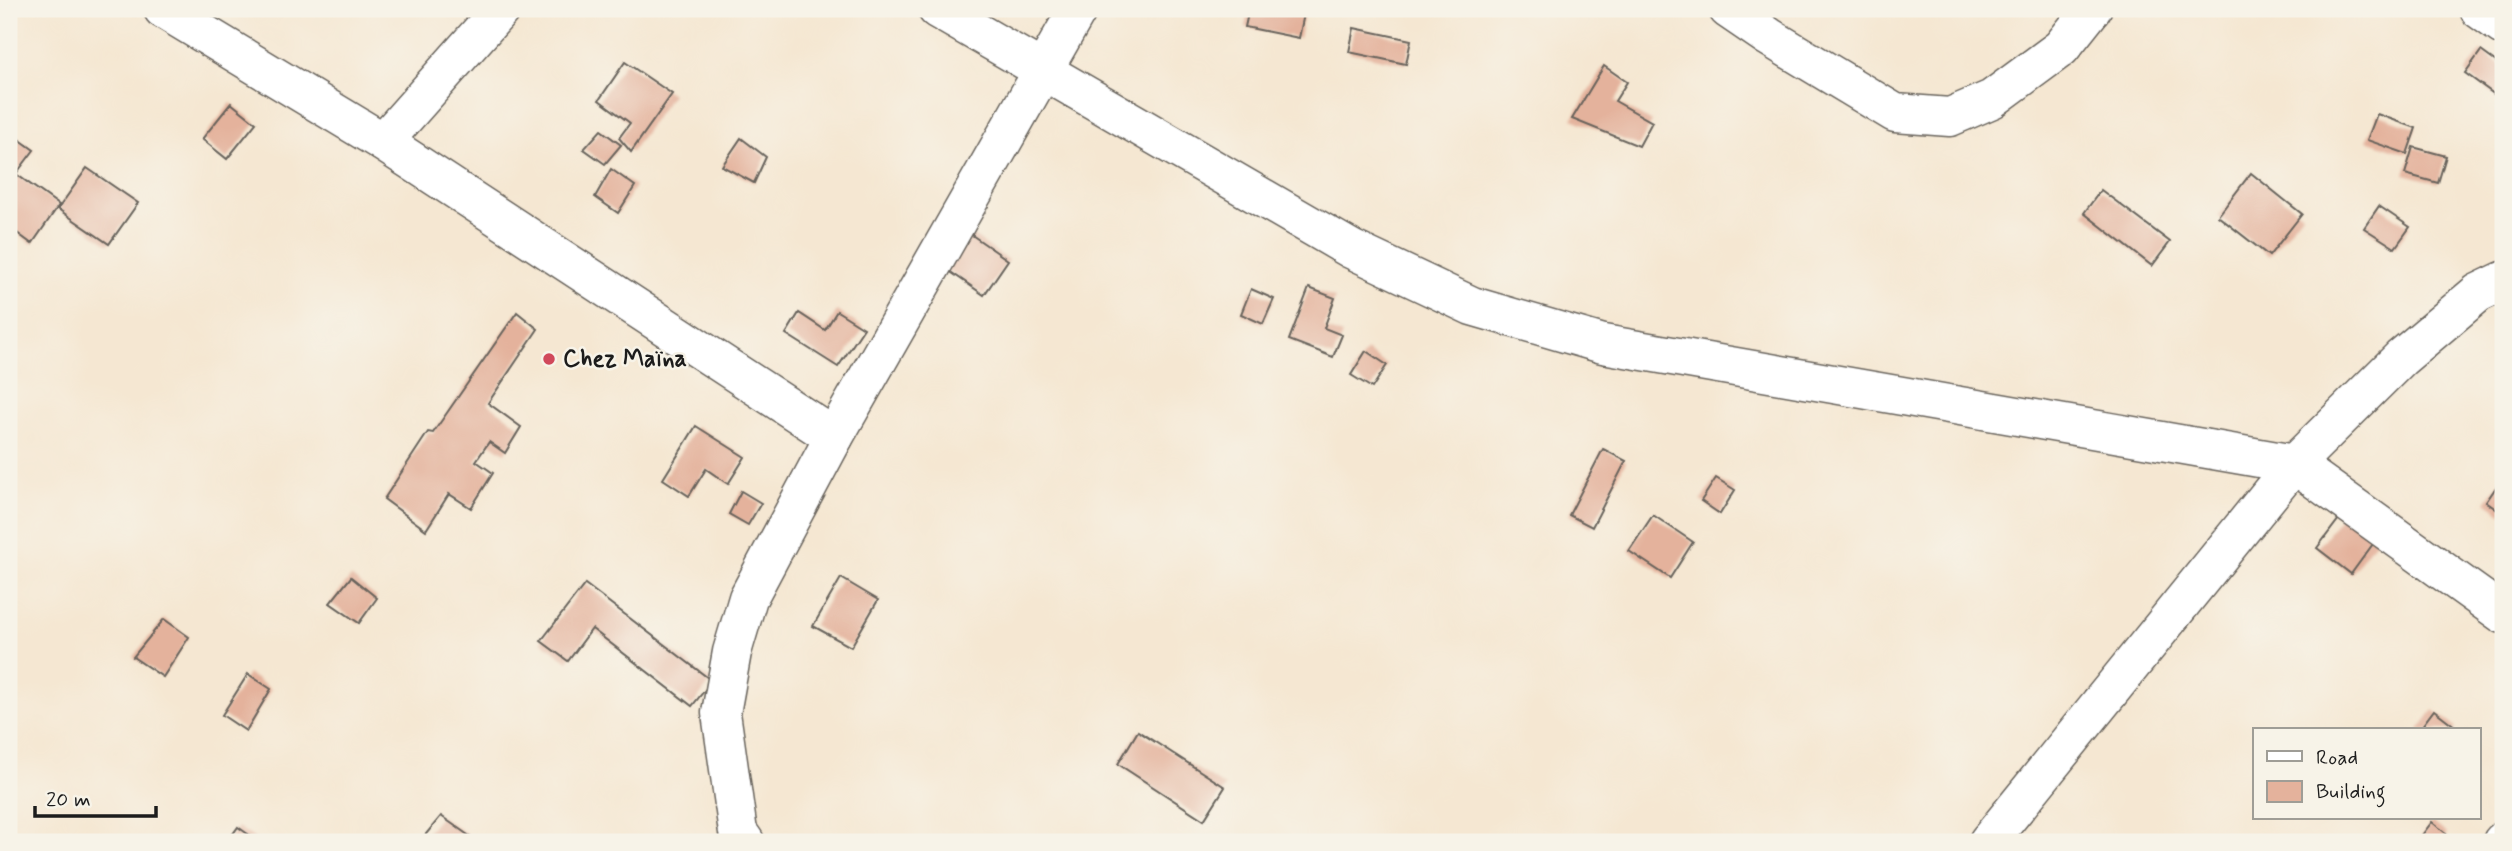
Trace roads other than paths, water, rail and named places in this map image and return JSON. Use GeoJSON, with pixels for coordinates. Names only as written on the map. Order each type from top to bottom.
{"type":"FeatureCollection","features":[{"type":"Feature","properties":{"kind":"street"},"geometry":{"type":"LineString","coordinates":[[163,9],[383,142],[834,437]]}},
{"type":"Feature","properties":{"kind":"street"},"geometry":{"type":"LineString","coordinates":[[383,142],[501,9]]}},
{"type":"Feature","properties":{"kind":"street"},"geometry":{"type":"LineString","coordinates":[[937,9],[1351,249],[1472,306],[1603,344],[2294,464],[2503,614]]}},
{"type":"Feature","properties":{"kind":"street"},"geometry":{"type":"LineString","coordinates":[[745,842],[738,832],[721,713],[732,652],[748,598],[834,437],[1079,9]]}},
{"type":"Feature","properties":{"kind":"street"},"geometry":{"type":"LineString","coordinates":[[1728,9],[1895,113],[1950,117],[1992,99],[2061,48],[2092,9]]}},
{"type":"Feature","properties":{"kind":"street"},"geometry":{"type":"LineString","coordinates":[[2479,9],[2503,26]]}},
{"type":"Feature","properties":{"kind":"street"},"geometry":{"type":"LineString","coordinates":[[1988,842],[2294,464],[2401,358],[2478,293],[2503,281]]}},
{"type":"Feature","properties":{"kind":"place","name":"Chez Maïna"},"geometry":{"type":"Point","coordinates":[549,359]}}]}
